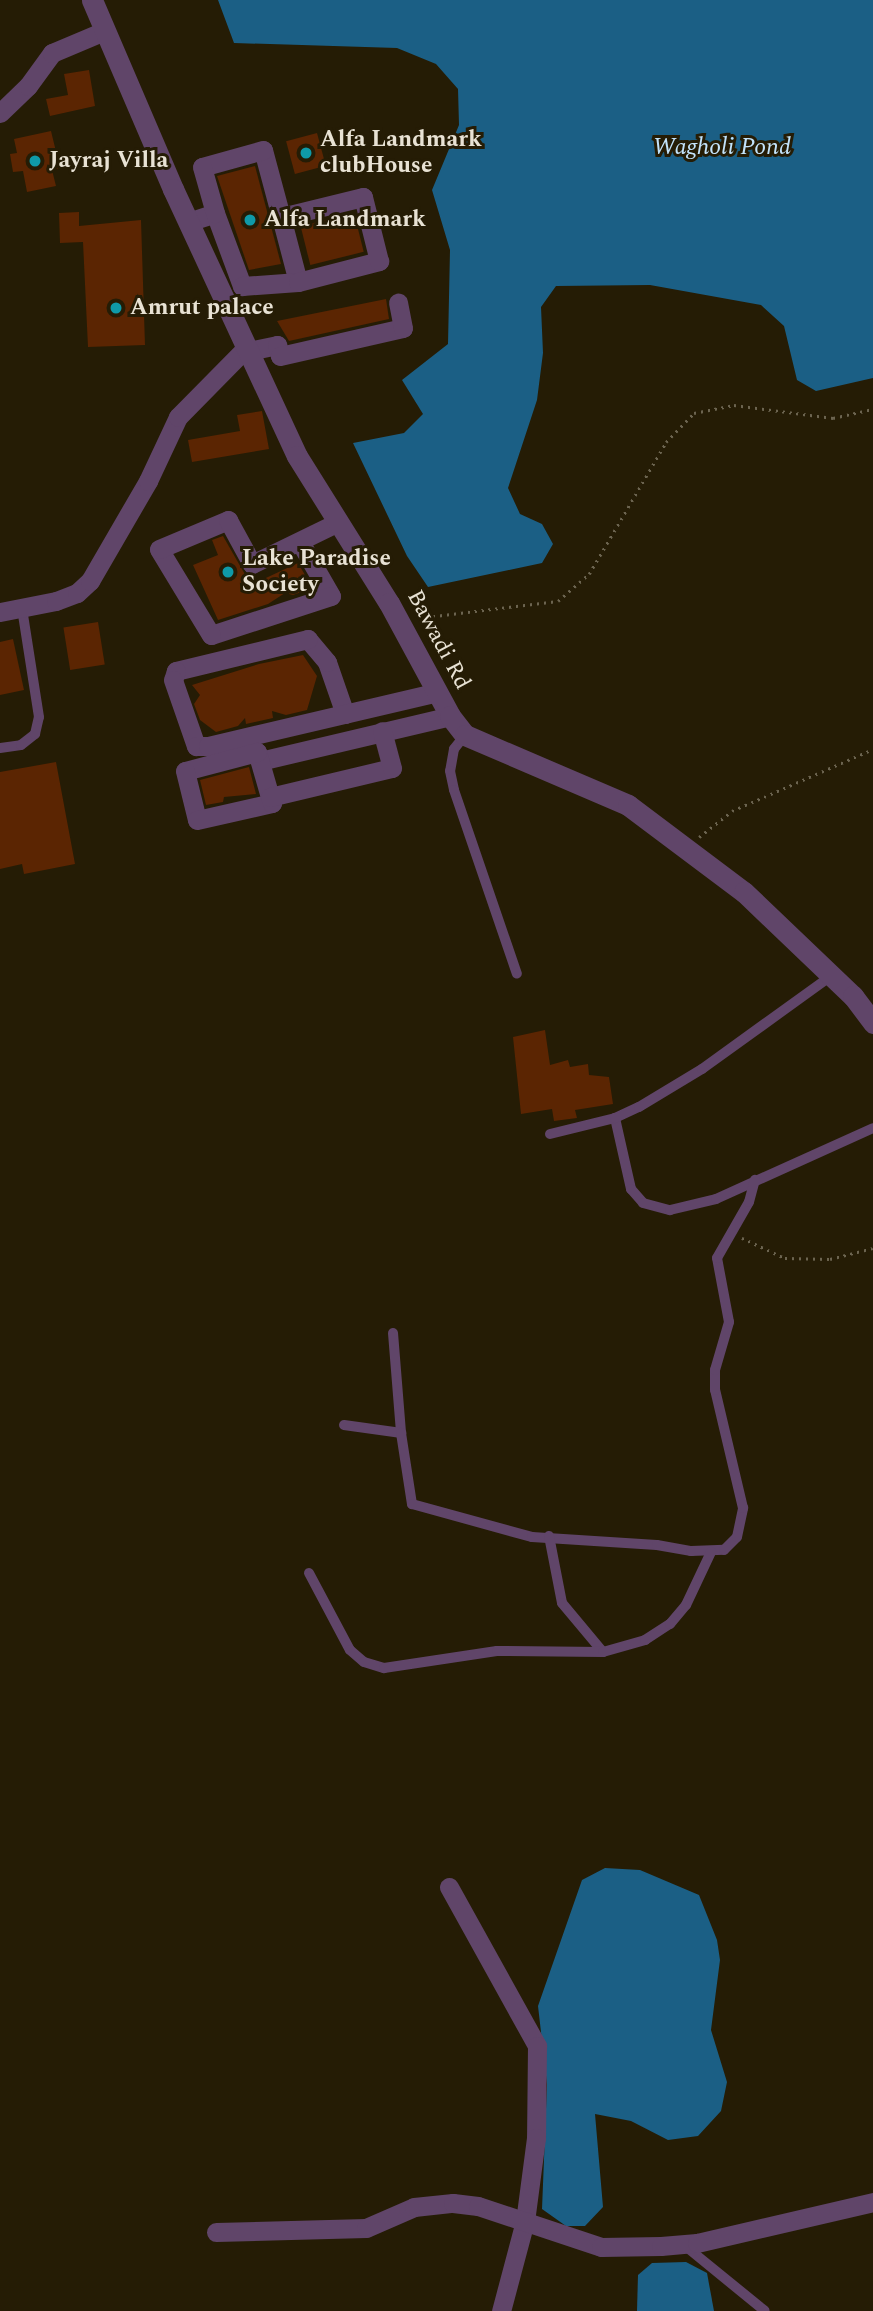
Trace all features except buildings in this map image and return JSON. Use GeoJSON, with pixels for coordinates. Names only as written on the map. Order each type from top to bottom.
{"type":"FeatureCollection","features":[{"type":"Feature","properties":{"kind":"street","name":"Bawadi Rd"},"geometry":{"type":"LineString","coordinates":[[92,0],[188,222],[297,456],[397,620],[450,716],[465,735],[628,805],[744,892],[831,976],[873,1023]]}},
{"type":"Feature","properties":{"kind":"street"},"geometry":{"type":"LineString","coordinates":[[0,113],[29,86],[52,53],[104,31]]}},
{"type":"Feature","properties":{"kind":"street"},"geometry":{"type":"LineString","coordinates":[[281,218],[363,197],[379,261],[298,282],[242,286],[215,213],[202,167],[263,150],[281,218],[298,282]]}},
{"type":"Feature","properties":{"kind":"street"},"geometry":{"type":"LineString","coordinates":[[188,222],[215,213]]}},
{"type":"Feature","properties":{"kind":"street"},"geometry":{"type":"LineString","coordinates":[[0,612],[22,609],[77,593],[90,581],[148,481],[178,417],[248,349],[277,345],[280,356],[403,328],[398,302]]}},
{"type":"Feature","properties":{"kind":"street"},"geometry":{"type":"LineString","coordinates":[[300,542],[331,596],[211,635],[159,549],[228,520],[252,564],[338,522]]}},
{"type":"Feature","properties":{"kind":"street"},"geometry":{"type":"LineString","coordinates":[[345,714],[327,662],[308,639],[176,671],[173,680],[196,746],[345,714],[435,693]]}},
{"type":"Feature","properties":{"kind":"street"},"geometry":{"type":"LineString","coordinates":[[260,761],[450,716]]}},
{"type":"Feature","properties":{"kind":"street"},"geometry":{"type":"LineString","coordinates":[[270,797],[393,768],[382,731]]}},
{"type":"Feature","properties":{"kind":"street"},"geometry":{"type":"LineString","coordinates":[[257,752],[270,797],[272,803],[197,820],[185,771],[257,752]]}},
{"type":"Feature","properties":{"kind":"street"},"geometry":{"type":"LineString","coordinates":[[449,1887],[537,2046],[536,2138],[525,2221],[501,2311]]}},
{"type":"Feature","properties":{"kind":"street"},"geometry":{"type":"LineString","coordinates":[[216,2232],[366,2228],[414,2207],[453,2203],[525,2221],[600,2247],[683,2245],[873,2202]]}},
{"type":"Feature","properties":{"kind":"lane"},"geometry":{"type":"LineString","coordinates":[[0,748],[28,740],[35,734],[39,717],[22,609]]}},
{"type":"Feature","properties":{"kind":"lane"},"geometry":{"type":"LineString","coordinates":[[465,735],[454,749],[450,771],[454,790],[517,974]]}},
{"type":"Feature","properties":{"kind":"lane"},"geometry":{"type":"LineString","coordinates":[[550,1134],[615,1118],[702,1069],[831,976]]}},
{"type":"Feature","properties":{"kind":"lane"},"geometry":{"type":"LineString","coordinates":[[615,1118],[631,1189],[643,1203],[670,1210],[693,1208],[873,1128]]}},
{"type":"Feature","properties":{"kind":"lane"},"geometry":{"type":"LineString","coordinates":[[393,1333],[401,1433],[412,1504],[549,1537],[711,1552],[724,1550],[743,1523],[715,1390],[715,1370],[729,1322],[717,1258],[749,1202],[755,1180]]}},
{"type":"Feature","properties":{"kind":"lane"},"geometry":{"type":"LineString","coordinates":[[344,1425],[401,1433]]}},
{"type":"Feature","properties":{"kind":"lane"},"geometry":{"type":"LineString","coordinates":[[549,1537],[562,1603],[603,1652]]}},
{"type":"Feature","properties":{"kind":"lane"},"geometry":{"type":"LineString","coordinates":[[309,1573],[350,1650],[364,1662],[384,1668],[497,1651],[603,1652],[645,1640],[670,1624],[686,1605],[711,1552]]}},
{"type":"Feature","properties":{"kind":"lane"},"geometry":{"type":"LineString","coordinates":[[683,2245],[765,2311]]}},
{"type":"Feature","properties":{"kind":"path"},"geometry":{"type":"LineString","coordinates":[[397,620],[558,601],[589,574],[666,442],[694,413],[734,405],[833,418],[873,409]]}},
{"type":"Feature","properties":{"kind":"path"},"geometry":{"type":"LineString","coordinates":[[686,848],[732,811],[873,749]]}},
{"type":"Feature","properties":{"kind":"path"},"geometry":{"type":"LineString","coordinates":[[732,1231],[751,1245],[785,1258],[830,1259],[873,1248]]}},
{"type":"Feature","properties":{"kind":"water","name":"Wagholi Pond"},"geometry":{"type":"Polygon","coordinates":[[[218,0],[873,0],[873,378],[816,391],[797,380],[784,326],[761,305],[650,285],[556,286],[541,307],[543,353],[537,400],[508,488],[520,514],[542,524],[553,544],[542,563],[428,587],[407,556],[353,443],[404,433],[423,414],[402,380],[448,344],[450,250],[432,190],[459,125],[458,89],[436,64],[397,48],[234,43],[218,0]]]}},
{"type":"Feature","properties":{"kind":"water"},"geometry":{"type":"Polygon","coordinates":[[[605,1868],[640,1870],[699,1895],[717,1940],[720,1960],[711,2030],[727,2082],[721,2111],[698,2136],[668,2140],[631,2121],[595,2114],[603,2207],[585,2226],[566,2226],[542,2209],[547,2084],[538,2006],[582,1880],[605,1868]]]}},
{"type":"Feature","properties":{"kind":"water"},"geometry":{"type":"Polygon","coordinates":[[[686,2262],[707,2273],[714,2311],[637,2311],[638,2275],[652,2263],[686,2262]]]}},
{"type":"Feature","properties":{"kind":"place","name":"Alfa Landmark clubHouse"},"geometry":{"type":"Point","coordinates":[306,153]}},
{"type":"Feature","properties":{"kind":"place","name":"Jayraj Villa"},"geometry":{"type":"Point","coordinates":[35,161]}},
{"type":"Feature","properties":{"kind":"place","name":"Alfa Landmark"},"geometry":{"type":"Point","coordinates":[250,220]}},
{"type":"Feature","properties":{"kind":"place","name":"Amrut palace"},"geometry":{"type":"Point","coordinates":[116,308]}},
{"type":"Feature","properties":{"kind":"place","name":"Lake Paradise Society"},"geometry":{"type":"Point","coordinates":[228,572]}}]}
